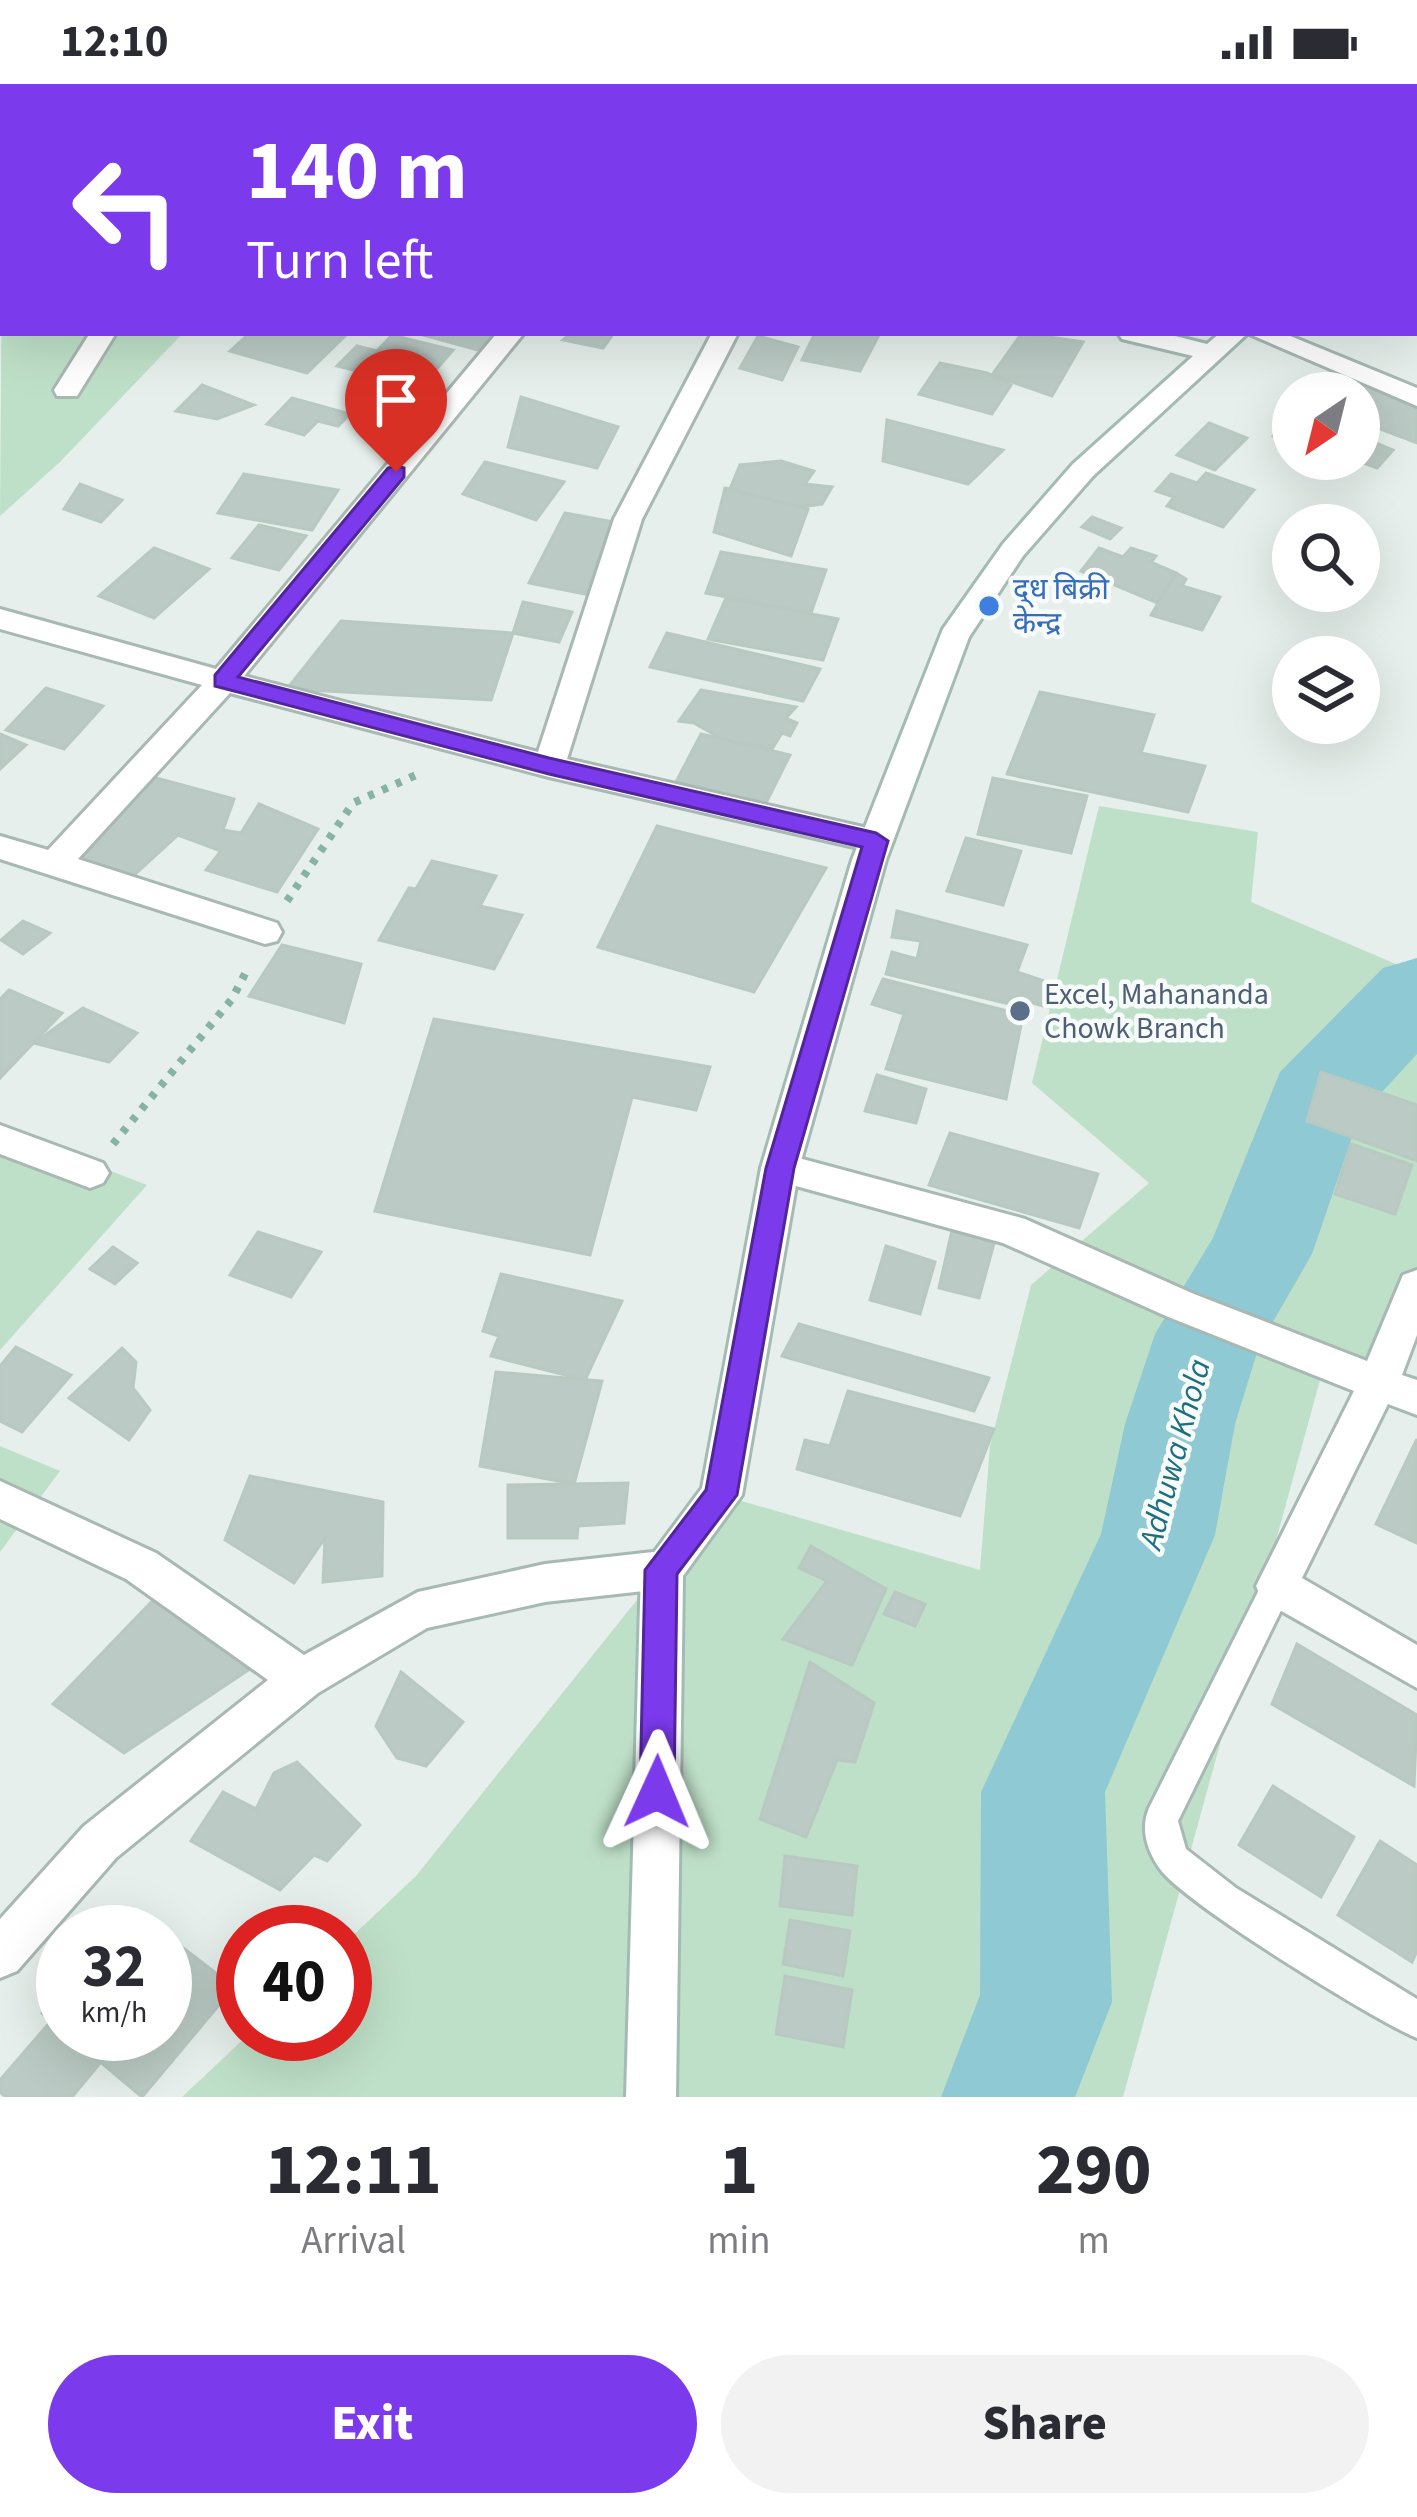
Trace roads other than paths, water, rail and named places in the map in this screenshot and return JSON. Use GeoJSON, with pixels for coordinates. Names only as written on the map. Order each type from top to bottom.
{"type":"FeatureCollection","features":[{"type":"Feature","properties":{"kind":"street"},"geometry":{"type":"LineString","coordinates":[[67,390],[101,336]]}},
{"type":"Feature","properties":{"kind":"street"},"geometry":{"type":"LineString","coordinates":[[55,864],[223,681],[509,336]]}},
{"type":"Feature","properties":{"kind":"street"},"geometry":{"type":"LineString","coordinates":[[549,766],[628,519],[722,336]]}},
{"type":"Feature","properties":{"kind":"street"},"geometry":{"type":"LineString","coordinates":[[1159,336],[1224,343]]}},
{"type":"Feature","properties":{"kind":"street"},"geometry":{"type":"LineString","coordinates":[[1266,336],[1417,398]]}},
{"type":"Feature","properties":{"kind":"street"},"geometry":{"type":"LineString","coordinates":[[651,2097],[662,1570],[721,1495],[780,1168],[876,841],[954,636],[1013,550],[1084,470],[1224,343]]}},
{"type":"Feature","properties":{"kind":"street"},"geometry":{"type":"LineString","coordinates":[[0,619],[549,766],[876,841]]}},
{"type":"Feature","properties":{"kind":"street"},"geometry":{"type":"LineString","coordinates":[[0,847],[266,932]]}},
{"type":"Feature","properties":{"kind":"street"},"geometry":{"type":"LineString","coordinates":[[0,1139],[90,1173]]}},
{"type":"Feature","properties":{"kind":"street"},"geometry":{"type":"LineString","coordinates":[[780,1168],[1012,1230],[1180,1305],[1398,1390]]}},
{"type":"Feature","properties":{"kind":"street"},"geometry":{"type":"LineString","coordinates":[[1417,1286],[1398,1390],[1277,1586],[1417,1668]]}},
{"type":"Feature","properties":{"kind":"street"},"geometry":{"type":"LineString","coordinates":[[0,1499],[141,1566],[303,1679]]}},
{"type":"Feature","properties":{"kind":"street"},"geometry":{"type":"LineString","coordinates":[[0,1954],[100,1842],[303,1679],[418,1611],[544,1583],[662,1570]]}},
{"type":"Feature","properties":{"kind":"lane"},"geometry":{"type":"LineString","coordinates":[[1277,1586],[1161,1820],[1163,1842],[1174,1861],[1224,1900],[1417,2020]]}},
{"type":"Feature","properties":{"kind":"waterway","name":"Adhuwa Khola"},"geometry":{"type":"LineString","coordinates":[[1008,2097],[1015,2068],[1046,2002],[1043,1792],[1158,1535],[1180,1424],[1209,1334],[1260,1254],[1315,1099],[1417,993]]}},
{"type":"Feature","properties":{"kind":"place","name":"दूध बिक्री केन्द्र"},"geometry":{"type":"Point","coordinates":[989,606]}},
{"type":"Feature","properties":{"kind":"place","name":"Excel, Mahananda Chowk Branch"},"geometry":{"type":"Point","coordinates":[1020,1011]}}]}
